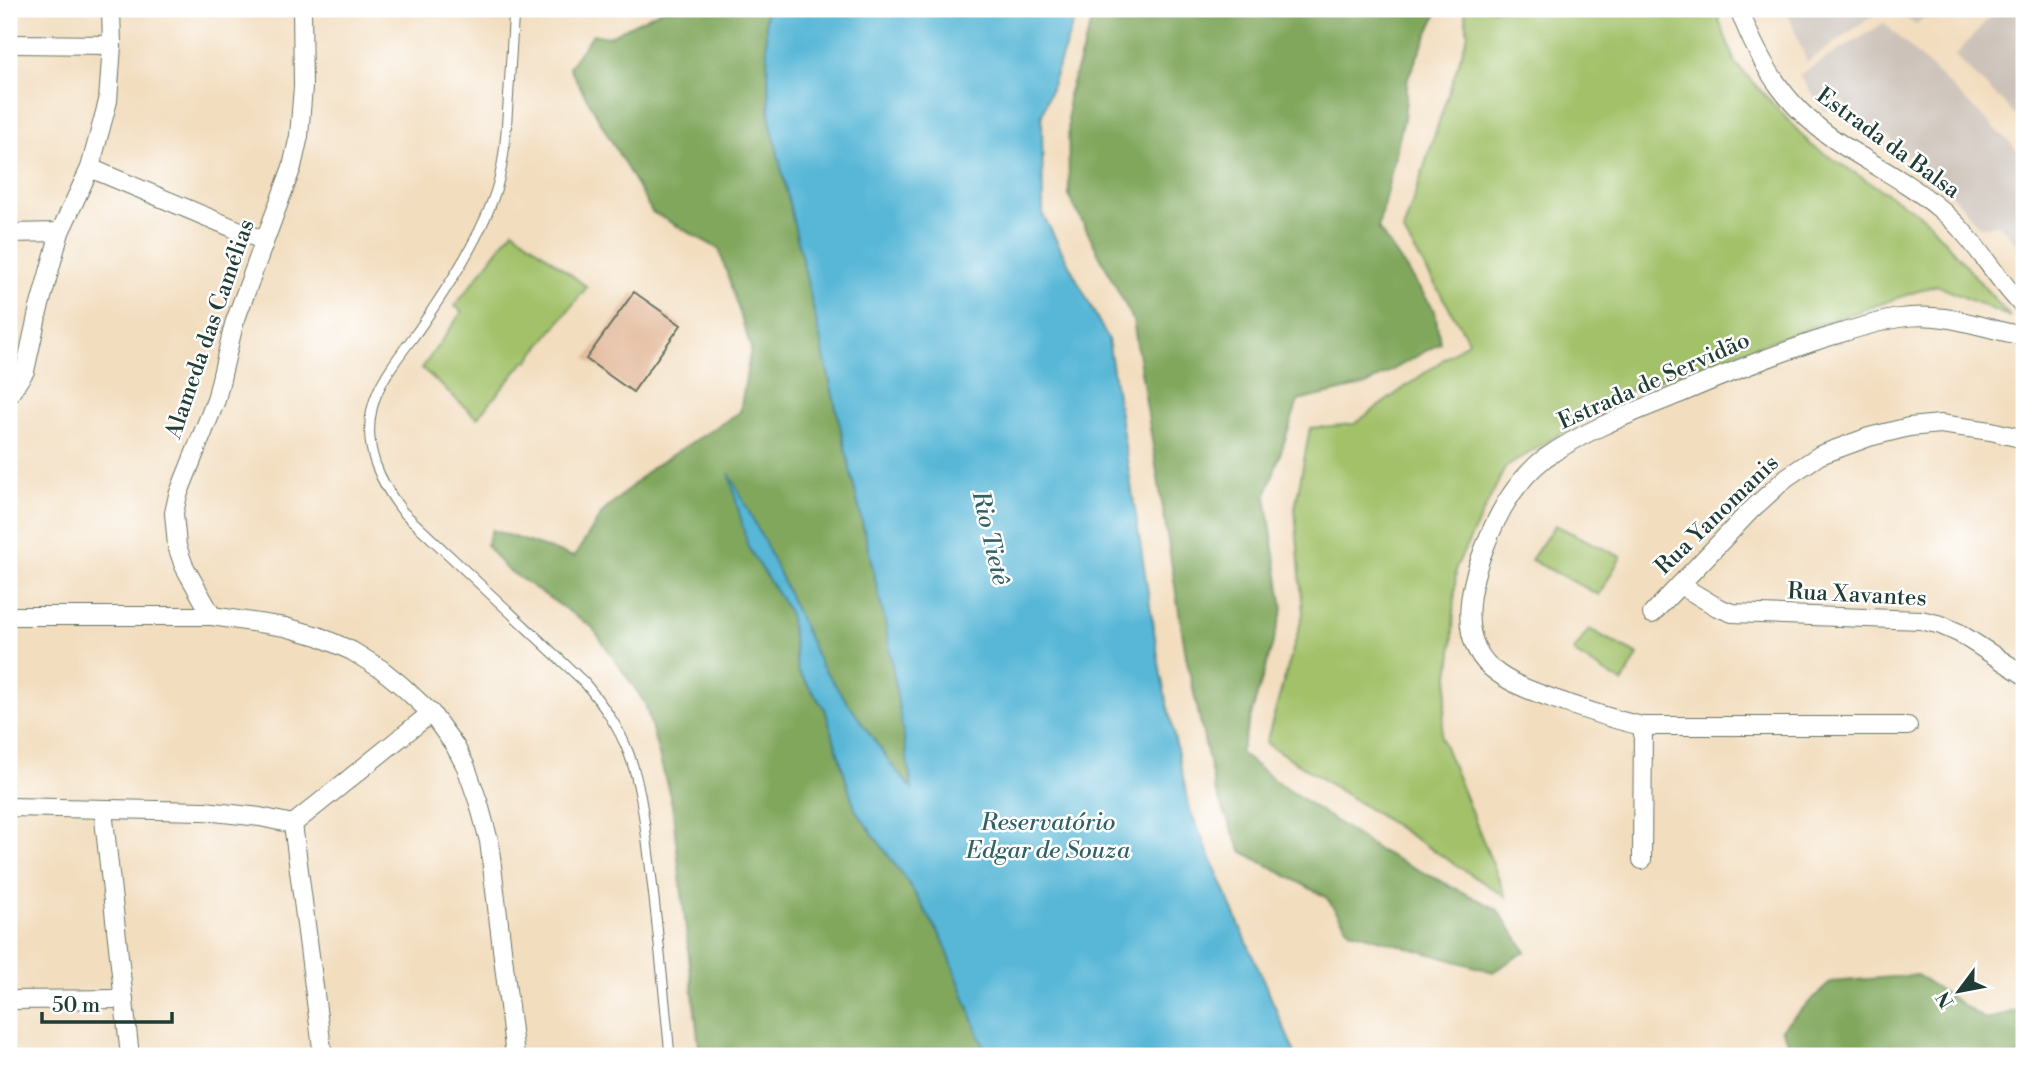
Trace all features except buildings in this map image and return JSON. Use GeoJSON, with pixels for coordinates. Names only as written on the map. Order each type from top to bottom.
{"type":"FeatureCollection","features":[{"type":"Feature","properties":{"kind":"street"},"geometry":{"type":"LineString","coordinates":[[9,395],[25,372],[60,232],[90,168],[108,101],[112,45],[111,9]]}},
{"type":"Feature","properties":{"kind":"street","name":"Alameda das Camélias"},"geometry":{"type":"LineString","coordinates":[[212,616],[184,566],[177,546],[174,513],[190,462],[216,400],[234,324],[292,167],[299,136],[303,87],[302,9]]}},
{"type":"Feature","properties":{"kind":"street","name":"Estrada da Balsa"},"geometry":{"type":"LineString","coordinates":[[1739,9],[1770,76],[1791,101],[1842,145],[1921,193],[1945,213],[2024,307]]}},
{"type":"Feature","properties":{"kind":"street"},"geometry":{"type":"LineString","coordinates":[[9,44],[112,45]]}},
{"type":"Feature","properties":{"kind":"street"},"geometry":{"type":"LineString","coordinates":[[90,168],[264,241]]}},
{"type":"Feature","properties":{"kind":"street"},"geometry":{"type":"LineString","coordinates":[[9,233],[60,232]]}},
{"type":"Feature","properties":{"kind":"street","name":"Estrada de Servidão"},"geometry":{"type":"LineString","coordinates":[[1908,726],[1643,726],[1618,721],[1529,690],[1499,675],[1477,653],[1472,642],[1470,596],[1478,566],[1492,528],[1510,495],[1525,476],[1564,446],[1617,419],[1792,349],[1859,327],[1901,318],[1944,317],[2024,336]]}},
{"type":"Feature","properties":{"kind":"street","name":"Rua Yanomanis"},"geometry":{"type":"LineString","coordinates":[[1652,614],[1777,485],[1820,455],[1869,437],[1940,424],[2024,439]]}},
{"type":"Feature","properties":{"kind":"street","name":"Rua Xavantes"},"geometry":{"type":"LineString","coordinates":[[1680,585],[1732,613],[1931,622],[1959,633],[2024,675]]}},
{"type":"Feature","properties":{"kind":"street"},"geometry":{"type":"LineString","coordinates":[[9,615],[212,616],[285,627],[318,636],[352,651],[382,670],[431,713],[455,746],[466,767],[479,804],[489,841],[515,1056]]}},
{"type":"Feature","properties":{"kind":"street"},"geometry":{"type":"LineString","coordinates":[[293,824],[431,713]]}},
{"type":"Feature","properties":{"kind":"street"},"geometry":{"type":"LineString","coordinates":[[1642,860],[1643,726]]}},
{"type":"Feature","properties":{"kind":"street"},"geometry":{"type":"LineString","coordinates":[[9,807],[205,811],[260,817],[293,824]]}},
{"type":"Feature","properties":{"kind":"street"},"geometry":{"type":"LineString","coordinates":[[103,810],[130,1056]]}},
{"type":"Feature","properties":{"kind":"street"},"geometry":{"type":"LineString","coordinates":[[293,824],[323,1056]]}},
{"type":"Feature","properties":{"kind":"street"},"geometry":{"type":"LineString","coordinates":[[9,1000],[124,999]]}},
{"type":"Feature","properties":{"kind":"lane"},"geometry":{"type":"LineString","coordinates":[[514,9],[505,147],[498,184],[484,220],[458,267],[381,386],[372,409],[369,433],[372,454],[379,476],[403,512],[584,682],[617,727],[630,756],[641,796],[670,1056]]}},
{"type":"Feature","properties":{"kind":"shaded area"},"geometry":{"type":"Polygon","coordinates":[[[1786,9],[1883,9],[1807,62],[1786,9]]]}},
{"type":"Feature","properties":{"kind":"shaded area"},"geometry":{"type":"Polygon","coordinates":[[[1894,9],[1934,9],[1915,25],[1894,9]]]}},
{"type":"Feature","properties":{"kind":"shaded area"},"geometry":{"type":"Polygon","coordinates":[[[1997,9],[2024,9],[2024,123],[1955,56],[1997,9]]]}},
{"type":"Feature","properties":{"kind":"shaded area"},"geometry":{"type":"Polygon","coordinates":[[[1884,23],[2024,156],[2024,251],[1998,224],[1979,227],[1941,181],[1932,182],[1887,135],[1877,145],[1843,100],[1825,112],[1799,75],[1884,23]]]}},
{"type":"Feature","properties":{"kind":"green space"},"geometry":{"type":"Polygon","coordinates":[[[664,9],[765,9],[770,119],[885,622],[913,790],[894,768],[821,665],[765,543],[748,547],[789,612],[798,671],[825,709],[855,809],[909,884],[943,940],[987,1056],[700,1056],[672,804],[645,703],[592,627],[505,568],[486,545],[492,530],[574,557],[603,512],[653,467],[740,412],[751,348],[719,249],[652,212],[569,67],[593,34],[608,37],[664,9]]]}},
{"type":"Feature","properties":{"kind":"green space"},"geometry":{"type":"Polygon","coordinates":[[[1096,9],[1439,9],[1408,77],[1404,118],[1378,228],[1435,311],[1440,343],[1366,385],[1298,401],[1266,496],[1283,609],[1240,753],[1274,780],[1380,851],[1497,909],[1526,951],[1493,972],[1350,931],[1326,897],[1241,851],[1215,790],[1186,656],[1133,320],[1069,196],[1068,95],[1096,9]]]}},
{"type":"Feature","properties":{"kind":"green space"},"geometry":{"type":"Polygon","coordinates":[[[1464,9],[1715,9],[1735,63],[1811,145],[1924,217],[2010,317],[1936,285],[1636,387],[1505,468],[1456,567],[1452,653],[1441,737],[1506,897],[1266,743],[1303,614],[1295,509],[1310,428],[1354,424],[1469,341],[1403,231],[1468,34],[1464,9]]]}},
{"type":"Feature","properties":{"kind":"green space"},"geometry":{"type":"Polygon","coordinates":[[[513,230],[587,287],[527,362],[525,361],[477,418],[422,368],[462,312],[455,306],[513,230]]]}},
{"type":"Feature","properties":{"kind":"green space"},"geometry":{"type":"Polygon","coordinates":[[[1555,525],[1621,557],[1599,595],[1531,560],[1555,525]]]}},
{"type":"Feature","properties":{"kind":"green space"},"geometry":{"type":"Polygon","coordinates":[[[1589,629],[1638,655],[1622,683],[1573,652],[1589,629]]]}},
{"type":"Feature","properties":{"kind":"green space"},"geometry":{"type":"Polygon","coordinates":[[[1917,975],[1986,1020],[2024,1008],[2024,1056],[1796,1056],[1781,1029],[1831,982],[1917,975]]]}},
{"type":"Feature","properties":{"kind":"water","name":"Reservatório Edgar de Souza"},"geometry":{"type":"Polygon","coordinates":[[[765,9],[1078,9],[1042,115],[1043,215],[1108,339],[1161,675],[1190,810],[1296,1056],[987,1056],[943,940],[909,884],[855,809],[825,709],[798,671],[789,612],[748,547],[729,473],[765,543],[821,665],[912,789],[885,622],[770,119],[765,9]]]}},
{"type":"Feature","properties":{"kind":"water label","name":"Rio Tietê"},"geometry":{"type":"Point","coordinates":[990,538]}}]}
